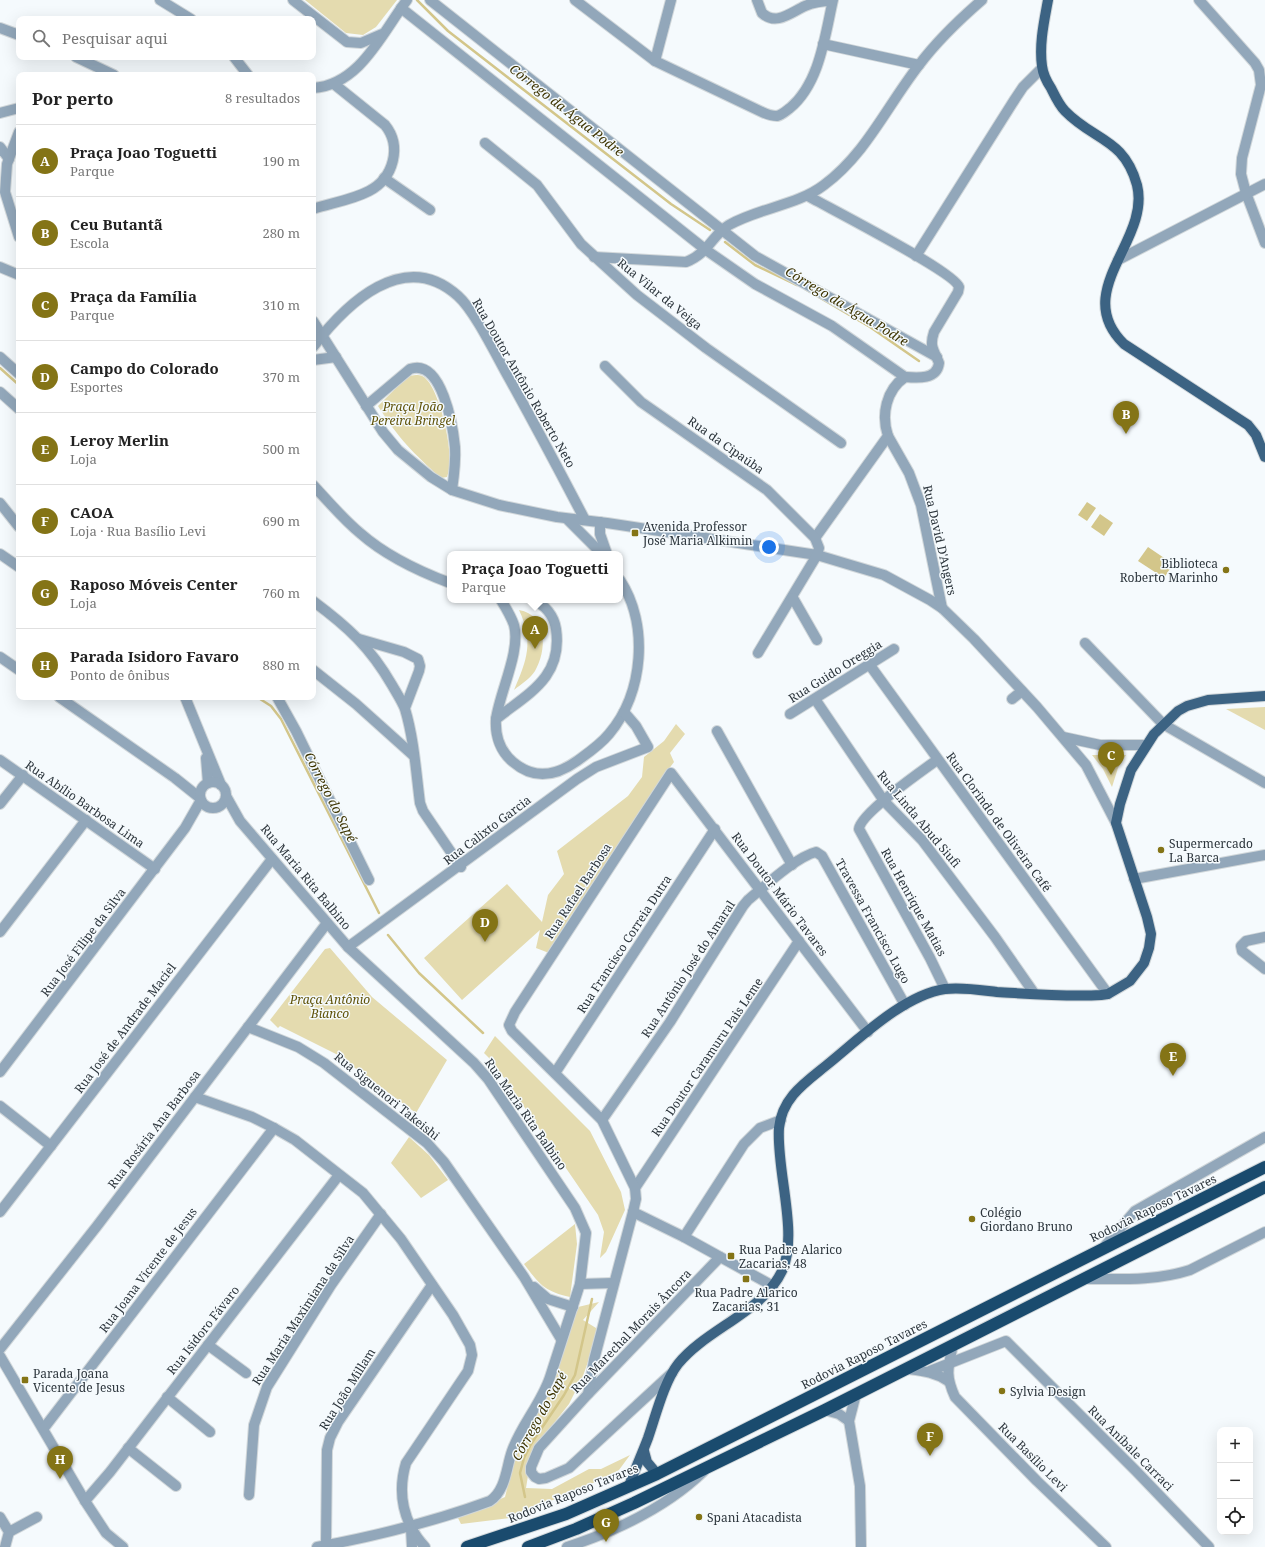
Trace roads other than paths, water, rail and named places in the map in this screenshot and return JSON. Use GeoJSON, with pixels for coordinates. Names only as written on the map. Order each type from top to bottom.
{"type":"FeatureCollection","features":[{"type":"Feature","properties":{"kind":"highway","name":"Rodovia Raposo Tavares"},"geometry":{"type":"LineString","coordinates":[[467,1547],[566,1514],[657,1474],[1264,1168]]}},
{"type":"Feature","properties":{"kind":"highway"},"geometry":{"type":"LineString","coordinates":[[528,1547],[576,1529],[634,1503],[825,1410],[1265,1187]]}},
{"type":"Feature","properties":{"kind":"main road"},"geometry":{"type":"LineString","coordinates":[[1048,0],[1041,44],[1042,68],[1054,94],[1065,111],[1077,121],[1112,144],[1127,160],[1137,187],[1135,216],[1131,231],[1107,288],[1104,303],[1110,326],[1117,337],[1124,344],[1248,426],[1256,435],[1265,457]]}},
{"type":"Feature","properties":{"kind":"main road"},"geometry":{"type":"LineString","coordinates":[[629,1486],[644,1451],[672,1373],[688,1354],[759,1300],[773,1286],[782,1271],[788,1249],[781,1170],[780,1120],[782,1112],[788,1101],[802,1086],[868,1032],[905,1005],[945,989],[973,989],[1089,996],[1108,994],[1130,981],[1144,963],[1149,948],[1151,934],[1147,916],[1116,823],[1126,782],[1131,770],[1146,745],[1163,724],[1178,711],[1198,702],[1265,696]]}},
{"type":"Feature","properties":{"kind":"main road"},"geometry":{"type":"LineString","coordinates":[[644,1451],[647,1462],[657,1474]]}},
{"type":"Feature","properties":{"kind":"street"},"geometry":{"type":"LineString","coordinates":[[160,0],[186,16]]}},
{"type":"Feature","properties":{"kind":"street"},"geometry":{"type":"LineString","coordinates":[[294,0],[314,16]]}},
{"type":"Feature","properties":{"kind":"street"},"geometry":{"type":"LineString","coordinates":[[430,0],[743,247],[774,267],[837,300],[937,357]]}},
{"type":"Feature","properties":{"kind":"street"},"geometry":{"type":"LineString","coordinates":[[575,0],[655,61],[762,112],[776,116],[783,113],[793,105],[807,88],[823,44],[832,1],[813,3],[784,17],[771,19],[762,13],[757,0]]}},
{"type":"Feature","properties":{"kind":"street"},"geometry":{"type":"LineString","coordinates":[[586,0],[591,13]]}},
{"type":"Feature","properties":{"kind":"street"},"geometry":{"type":"LineString","coordinates":[[655,61],[671,0]]}},
{"type":"Feature","properties":{"kind":"street"},"geometry":{"type":"LineString","coordinates":[[594,257],[678,262],[695,259],[706,250],[723,230],[755,213],[808,196],[834,177],[860,150],[919,64],[935,46],[982,0]]}},
{"type":"Feature","properties":{"kind":"street"},"geometry":{"type":"LineString","coordinates":[[1198,0],[1255,62],[1259,70],[1261,85],[1242,158],[1241,174],[1246,193],[1265,243]]}},
{"type":"Feature","properties":{"kind":"street"},"geometry":{"type":"LineString","coordinates":[[316,87],[334,84],[359,66],[368,56],[404,4],[706,250],[755,284],[832,326],[905,377],[921,378],[933,374],[939,368],[937,357],[931,345],[932,339],[934,332],[958,292],[958,284],[953,278],[916,256],[808,196]]}},
{"type":"Feature","properties":{"kind":"street"},"geometry":{"type":"LineString","coordinates":[[316,17],[347,42],[361,43],[384,32]]}},
{"type":"Feature","properties":{"kind":"street"},"geometry":{"type":"LineString","coordinates":[[0,28],[16,34]]}},
{"type":"Feature","properties":{"kind":"street"},"geometry":{"type":"LineString","coordinates":[[823,44],[919,64]]}},
{"type":"Feature","properties":{"kind":"street"},"geometry":{"type":"LineString","coordinates":[[82,60],[108,72]]}},
{"type":"Feature","properties":{"kind":"street"},"geometry":{"type":"LineString","coordinates":[[236,60],[246,72]]}},
{"type":"Feature","properties":{"kind":"street"},"geometry":{"type":"LineString","coordinates":[[1255,62],[1265,64]]}},
{"type":"Feature","properties":{"kind":"street"},"geometry":{"type":"LineString","coordinates":[[916,256],[1023,87],[1042,68]]}},
{"type":"Feature","properties":{"kind":"street"},"geometry":{"type":"LineString","coordinates":[[316,208],[370,191],[384,178],[394,158],[395,147],[390,132],[385,125],[334,84]]}},
{"type":"Feature","properties":{"kind":"street"},"geometry":{"type":"LineString","coordinates":[[0,113],[16,109]]}},
{"type":"Feature","properties":{"kind":"street"},"geometry":{"type":"LineString","coordinates":[[16,140],[9,159],[5,192],[16,227]]}},
{"type":"Feature","properties":{"kind":"street","name":"Rua Vilar da Veiga"},"geometry":{"type":"LineString","coordinates":[[485,142],[537,185],[571,233],[594,257],[637,295],[706,348],[842,443]]}},
{"type":"Feature","properties":{"kind":"street"},"geometry":{"type":"LineString","coordinates":[[0,147],[9,159]]}},
{"type":"Feature","properties":{"kind":"street"},"geometry":{"type":"LineString","coordinates":[[384,178],[430,210]]}},
{"type":"Feature","properties":{"kind":"street"},"geometry":{"type":"LineString","coordinates":[[1118,260],[1265,184]]}},
{"type":"Feature","properties":{"kind":"street"},"geometry":{"type":"LineString","coordinates":[[0,267],[16,274]]}},
{"type":"Feature","properties":{"kind":"street","name":"Rua Doutor Antônio Roberto Neto"},"geometry":{"type":"LineString","coordinates":[[316,343],[322,335],[362,296],[386,281],[412,277],[434,281],[448,288],[459,296],[487,339],[585,520]]}},
{"type":"Feature","properties":{"kind":"street"},"geometry":{"type":"LineString","coordinates":[[316,326],[366,406],[398,450],[426,473],[452,490],[499,505],[568,519],[600,522],[817,555],[884,575],[942,608],[974,639],[1022,691],[1086,765],[1096,781],[1116,823]]}},
{"type":"Feature","properties":{"kind":"street"},"geometry":{"type":"LineString","coordinates":[[0,357],[16,371]]}},
{"type":"Feature","properties":{"kind":"street"},"geometry":{"type":"LineString","coordinates":[[316,360],[336,358]]}},
{"type":"Feature","properties":{"kind":"street","name":"Rua da Cipaúba"},"geometry":{"type":"LineString","coordinates":[[605,366],[641,402],[767,490],[816,538]]}},
{"type":"Feature","properties":{"kind":"street"},"geometry":{"type":"LineString","coordinates":[[366,406],[410,369],[418,367],[424,369],[431,375],[443,394],[453,429],[455,461],[452,490]]}},
{"type":"Feature","properties":{"kind":"street","name":"Rua David D'Angers"},"geometry":{"type":"LineString","coordinates":[[905,377],[895,385],[886,404],[884,421],[888,436],[909,473],[921,505],[942,608]]}},
{"type":"Feature","properties":{"kind":"street"},"geometry":{"type":"LineString","coordinates":[[0,392],[16,406]]}},
{"type":"Feature","properties":{"kind":"street"},"geometry":{"type":"LineString","coordinates":[[758,652],[817,555],[819,548],[816,538],[888,436]]}},
{"type":"Feature","properties":{"kind":"street"},"geometry":{"type":"LineString","coordinates":[[316,488],[360,534],[395,559],[420,572],[447,582]]}},
{"type":"Feature","properties":{"kind":"street"},"geometry":{"type":"LineString","coordinates":[[0,503],[16,523]]}},
{"type":"Feature","properties":{"kind":"street"},"geometry":{"type":"LineString","coordinates":[[568,519],[599,551]]}},
{"type":"Feature","properties":{"kind":"street"},"geometry":{"type":"LineString","coordinates":[[600,522],[600,534],[606,551]]}},
{"type":"Feature","properties":{"kind":"street"},"geometry":{"type":"LineString","coordinates":[[0,554],[16,564]]}},
{"type":"Feature","properties":{"kind":"street"},"geometry":{"type":"LineString","coordinates":[[503,603],[514,625],[515,636],[512,659],[496,719],[497,735],[505,754],[520,768],[543,775],[564,769],[593,750],[610,733],[624,712],[635,678],[639,640],[634,608],[630,596],[623,585]]}},
{"type":"Feature","properties":{"kind":"street"},"geometry":{"type":"LineString","coordinates":[[792,598],[817,640]]}},
{"type":"Feature","properties":{"kind":"street"},"geometry":{"type":"LineString","coordinates":[[316,603],[334,616],[373,654],[405,708],[423,811],[461,866]]}},
{"type":"Feature","properties":{"kind":"street"},"geometry":{"type":"LineString","coordinates":[[496,719],[538,685],[551,669],[555,660],[557,649],[555,625],[545,606],[538,603]]}},
{"type":"Feature","properties":{"kind":"street"},"geometry":{"type":"LineString","coordinates":[[359,639],[404,652],[418,659],[420,666],[419,671],[405,708]]}},
{"type":"Feature","properties":{"kind":"street"},"geometry":{"type":"LineString","coordinates":[[1085,643],[1163,724],[1265,783]]}},
{"type":"Feature","properties":{"kind":"street","name":"Rua Guido Oreggia"},"geometry":{"type":"LineString","coordinates":[[790,714],[894,649]]}},
{"type":"Feature","properties":{"kind":"street"},"geometry":{"type":"LineString","coordinates":[[0,656],[16,668]]}},
{"type":"Feature","properties":{"kind":"street","name":"Rua Clorindo de Oliveira Café"},"geometry":{"type":"LineString","coordinates":[[869,664],[937,760],[1108,994]]}},
{"type":"Feature","properties":{"kind":"street"},"geometry":{"type":"LineString","coordinates":[[316,672],[356,704],[414,756]]}},
{"type":"Feature","properties":{"kind":"street"},"geometry":{"type":"LineString","coordinates":[[1012,699],[1022,691]]}},
{"type":"Feature","properties":{"kind":"street","name":"Rua Linda Abud Siufi"},"geometry":{"type":"LineString","coordinates":[[815,699],[884,801],[922,840],[995,937],[1034,993]]}},
{"type":"Feature","properties":{"kind":"street"},"geometry":{"type":"LineString","coordinates":[[63,700],[175,778],[203,792]]}},
{"type":"Feature","properties":{"kind":"street"},"geometry":{"type":"LineString","coordinates":[[186,700],[205,748],[221,785],[225,790],[226,796],[224,802],[219,806],[208,807],[203,792],[205,748]]}},
{"type":"Feature","properties":{"kind":"street"},"geometry":{"type":"LineString","coordinates":[[279,700],[293,725],[369,880]]}},
{"type":"Feature","properties":{"kind":"street","name":"Rua Calixto Garcia"},"geometry":{"type":"LineString","coordinates":[[348,947],[461,866],[562,790],[596,767],[648,746],[636,726],[624,712]]}},
{"type":"Feature","properties":{"kind":"street"},"geometry":{"type":"LineString","coordinates":[[717,731],[792,866]]}},
{"type":"Feature","properties":{"kind":"street"},"geometry":{"type":"LineString","coordinates":[[1063,737],[1100,745],[1146,745]]}},
{"type":"Feature","properties":{"kind":"street"},"geometry":{"type":"LineString","coordinates":[[1077,754],[1090,743]]}},
{"type":"Feature","properties":{"kind":"street","name":"Rua Abílio Barbosa Lima"},"geometry":{"type":"LineString","coordinates":[[0,760],[154,869]]}},
{"type":"Feature","properties":{"kind":"street"},"geometry":{"type":"LineString","coordinates":[[884,801],[937,760]]}},
{"type":"Feature","properties":{"kind":"street","name":"Rua Doutor Mário Tavares"},"geometry":{"type":"LineString","coordinates":[[671,773],[868,1032]]}},
{"type":"Feature","properties":{"kind":"street","name":"Rua Rafael Barbosa"},"geometry":{"type":"LineString","coordinates":[[555,1073],[512,1031],[509,1024],[519,1005],[671,773]]}},
{"type":"Feature","properties":{"kind":"street"},"geometry":{"type":"LineString","coordinates":[[0,804],[23,775]]}},
{"type":"Feature","properties":{"kind":"street"},"geometry":{"type":"LineString","coordinates":[[203,792],[215,782],[221,785]]}},
{"type":"Feature","properties":{"kind":"street","name":"Rua José Filipe da Silva"},"geometry":{"type":"LineString","coordinates":[[185,828],[203,792]]}},
{"type":"Feature","properties":{"kind":"street","name":"Rua Maria Rita Balbino"},"geometry":{"type":"LineString","coordinates":[[226,796],[240,821],[348,947],[474,1063],[488,1079],[575,1208],[583,1224],[586,1244],[580,1284],[573,1307],[561,1339],[546,1390],[516,1441],[499,1493],[490,1500],[410,1528]]}},
{"type":"Feature","properties":{"kind":"street","name":"Rua Henrique Matias"},"geometry":{"type":"LineString","coordinates":[[884,801],[862,820],[859,829],[930,958],[945,989]]}},
{"type":"Feature","properties":{"kind":"street","name":"Rua Maria Rita Balbino"},"geometry":{"type":"LineString","coordinates":[[219,806],[240,821]]}},
{"type":"Feature","properties":{"kind":"street","name":"Rua José Filipe da Silva"},"geometry":{"type":"LineString","coordinates":[[0,1072],[185,828],[208,807]]}},
{"type":"Feature","properties":{"kind":"street"},"geometry":{"type":"LineString","coordinates":[[0,932],[86,820]]}},
{"type":"Feature","properties":{"kind":"street","name":"Rua Francisco Correia Dutra"},"geometry":{"type":"LineString","coordinates":[[555,1073],[715,829]]}},
{"type":"Feature","properties":{"kind":"street","name":"Rua Antônio José do Amaral"},"geometry":{"type":"LineString","coordinates":[[602,1120],[670,1022],[743,906],[760,890],[792,866],[816,852]]}},
{"type":"Feature","properties":{"kind":"street","name":"Travessa Francisco Lugo"},"geometry":{"type":"LineString","coordinates":[[816,852],[822,856],[905,1005]]}},
{"type":"Feature","properties":{"kind":"street"},"geometry":{"type":"LineString","coordinates":[[1134,879],[1265,855]]}},
{"type":"Feature","properties":{"kind":"street","name":"Rua José de Andrade Maciel"},"geometry":{"type":"LineString","coordinates":[[0,1212],[272,859]]}},
{"type":"Feature","properties":{"kind":"street","name":"Rua Rosária Ana Barbosa"},"geometry":{"type":"LineString","coordinates":[[0,1349],[195,1097],[327,923]]}},
{"type":"Feature","properties":{"kind":"street"},"geometry":{"type":"LineString","coordinates":[[1265,937],[1246,941],[1241,944],[1242,951],[1265,969]]}},
{"type":"Feature","properties":{"kind":"street","name":"Rua Doutor Caramuru Pais Leme"},"geometry":{"type":"LineString","coordinates":[[635,1188],[799,941]]}},
{"type":"Feature","properties":{"kind":"street","name":"Rua Siguenori Takeishi"},"geometry":{"type":"LineString","coordinates":[[248,1027],[298,1047],[324,1063],[427,1143],[444,1162],[524,1277],[561,1339]]}},
{"type":"Feature","properties":{"kind":"street"},"geometry":{"type":"LineString","coordinates":[[555,1073],[602,1120],[635,1188],[636,1199],[594,1360],[588,1394]]}},
{"type":"Feature","properties":{"kind":"street"},"geometry":{"type":"LineString","coordinates":[[195,1097],[252,1117],[274,1128],[295,1140],[363,1193],[401,1238],[453,1315],[470,1345],[472,1362],[461,1383],[406,1463],[402,1478],[401,1491],[403,1507],[410,1528],[412,1547]]}},
{"type":"Feature","properties":{"kind":"street"},"geometry":{"type":"LineString","coordinates":[[0,1106],[51,1146]]}},
{"type":"Feature","properties":{"kind":"street"},"geometry":{"type":"LineString","coordinates":[[684,1237],[744,1144],[760,1128],[780,1120]]}},
{"type":"Feature","properties":{"kind":"street","name":"Rua Joana Vicente de Jesus"},"geometry":{"type":"LineString","coordinates":[[44,1428],[274,1128]]}},
{"type":"Feature","properties":{"kind":"street"},"geometry":{"type":"LineString","coordinates":[[1103,1248],[1135,1211],[1265,1137]]}},
{"type":"Feature","properties":{"kind":"street","name":"Rua Isidoro Fávaro"},"geometry":{"type":"LineString","coordinates":[[85,1501],[128,1448],[339,1175]]}},
{"type":"Feature","properties":{"kind":"street"},"geometry":{"type":"LineString","coordinates":[[633,1212],[684,1237],[773,1286]]}},
{"type":"Feature","properties":{"kind":"street","name":"Rua Maria Maximiana da Silva"},"geometry":{"type":"LineString","coordinates":[[249,1495],[254,1425],[267,1387],[331,1285],[381,1214]]}},
{"type":"Feature","properties":{"kind":"street"},"geometry":{"type":"LineString","coordinates":[[1082,1279],[1154,1278],[1177,1274],[1190,1270],[1265,1232]]}},
{"type":"Feature","properties":{"kind":"street","name":"Rua Marechal Morais Âncora"},"geometry":{"type":"LineString","coordinates":[[672,1373],[569,1468],[546,1478],[539,1479],[534,1477],[531,1472],[531,1466],[540,1448],[588,1394],[720,1257]]}},
{"type":"Feature","properties":{"kind":"street","name":"Rua Siguenori Takeishi"},"geometry":{"type":"LineString","coordinates":[[524,1277],[548,1299],[573,1307]]}},
{"type":"Feature","properties":{"kind":"street"},"geometry":{"type":"LineString","coordinates":[[580,1284],[613,1283]]}},
{"type":"Feature","properties":{"kind":"street","name":"Rua João Millam"},"geometry":{"type":"LineString","coordinates":[[321,1546],[327,1450],[330,1438],[338,1422],[432,1285]]}},
{"type":"Feature","properties":{"kind":"street","name":"Rua Aníbale Carraci"},"geometry":{"type":"LineString","coordinates":[[930,1371],[1006,1341],[1136,1471],[1209,1547]]}},
{"type":"Feature","properties":{"kind":"street"},"geometry":{"type":"LineString","coordinates":[[208,1345],[246,1373]]}},
{"type":"Feature","properties":{"kind":"street","name":"Rua Basílio Levi"},"geometry":{"type":"LineString","coordinates":[[953,1345],[949,1364],[948,1381],[955,1397],[1106,1547]]}},
{"type":"Feature","properties":{"kind":"street"},"geometry":{"type":"LineString","coordinates":[[0,1356],[4,1374],[44,1428],[85,1501],[106,1533],[123,1547]]}},
{"type":"Feature","properties":{"kind":"street"},"geometry":{"type":"LineString","coordinates":[[907,1369],[930,1371],[940,1375],[948,1381]]}},
{"type":"Feature","properties":{"kind":"street"},"geometry":{"type":"LineString","coordinates":[[856,1394],[849,1421],[860,1486],[861,1547]]}},
{"type":"Feature","properties":{"kind":"street"},"geometry":{"type":"LineString","coordinates":[[167,1397],[210,1432]]}},
{"type":"Feature","properties":{"kind":"street"},"geometry":{"type":"LineString","coordinates":[[825,1410],[839,1414],[849,1421]]}},
{"type":"Feature","properties":{"kind":"street"},"geometry":{"type":"LineString","coordinates":[[128,1448],[176,1486]]}},
{"type":"Feature","properties":{"kind":"street"},"geometry":{"type":"LineString","coordinates":[[567,1547],[593,1538],[653,1509],[690,1486],[709,1466]]}},
{"type":"Feature","properties":{"kind":"street"},"geometry":{"type":"LineString","coordinates":[[0,1517],[9,1532],[6,1547]]}},
{"type":"Feature","properties":{"kind":"street"},"geometry":{"type":"LineString","coordinates":[[9,1532],[36,1517]]}},
{"type":"Feature","properties":{"kind":"street"},"geometry":{"type":"LineString","coordinates":[[321,1546],[410,1528]]}},
{"type":"Feature","properties":{"kind":"street"},"geometry":{"type":"LineString","coordinates":[[410,1528],[425,1547]]}},
{"type":"Feature","properties":{"kind":"waterway","name":"Córrego da Água Podre"},"geometry":{"type":"LineString","coordinates":[[417,0],[448,31],[671,204],[710,230]]}},
{"type":"Feature","properties":{"kind":"waterway","name":"Córrego da Água Podre"},"geometry":{"type":"LineString","coordinates":[[725,242],[755,265],[797,285]]}},
{"type":"Feature","properties":{"kind":"waterway","name":"Córrego da Água Podre"},"geometry":{"type":"LineString","coordinates":[[805,289],[870,327],[919,361]]}},
{"type":"Feature","properties":{"kind":"waterway","name":"Córrego do Sapé"},"geometry":{"type":"LineString","coordinates":[[0,368],[16,382]]}},
{"type":"Feature","properties":{"kind":"waterway","name":"Córrego do Sapé"},"geometry":{"type":"LineString","coordinates":[[262,700],[271,706],[281,719],[379,913]]}},
{"type":"Feature","properties":{"kind":"waterway","name":"Córrego do Sapé"},"geometry":{"type":"LineString","coordinates":[[388,935],[419,973],[483,1033]]}},
{"type":"Feature","properties":{"kind":"waterway","name":"Córrego do Sapé"},"geometry":{"type":"LineString","coordinates":[[525,1497],[520,1473],[524,1458],[531,1444],[564,1395],[575,1375],[592,1299]]}},
{"type":"Feature","properties":{"kind":"place","name":"Ceu Butantã"},"geometry":{"type":"Point","coordinates":[1126,434]}},
{"type":"Feature","properties":{"kind":"place","name":"Avenida Professor José Maria Alkimin"},"geometry":{"type":"Point","coordinates":[635,533]}},
{"type":"Feature","properties":{"kind":"place","name":"Biblioteca Roberto Marinho"},"geometry":{"type":"Point","coordinates":[1226,570]}},
{"type":"Feature","properties":{"kind":"place","name":"Praça Joao Toguetti"},"geometry":{"type":"Point","coordinates":[535,649]}},
{"type":"Feature","properties":{"kind":"place","name":"Praça da Família"},"geometry":{"type":"Point","coordinates":[1111,775]}},
{"type":"Feature","properties":{"kind":"place","name":"Supermercado La Barca"},"geometry":{"type":"Point","coordinates":[1161,850]}},
{"type":"Feature","properties":{"kind":"place","name":"Campo do Colorado"},"geometry":{"type":"Point","coordinates":[485,942]}},
{"type":"Feature","properties":{"kind":"place","name":"Leroy Merlin"},"geometry":{"type":"Point","coordinates":[1173,1076]}},
{"type":"Feature","properties":{"kind":"place","name":"Colégio Giordano Bruno"},"geometry":{"type":"Point","coordinates":[972,1219]}},
{"type":"Feature","properties":{"kind":"place","name":"Rua Padre Alarico Zacarias, 48"},"geometry":{"type":"Point","coordinates":[731,1256]}},
{"type":"Feature","properties":{"kind":"place","name":"Rua Padre Alarico Zacarias, 31"},"geometry":{"type":"Point","coordinates":[746,1279]}},
{"type":"Feature","properties":{"kind":"place","name":"Parada Joana Vicente de Jesus"},"geometry":{"type":"Point","coordinates":[25,1380]}},
{"type":"Feature","properties":{"kind":"place","name":"Sylvia Design"},"geometry":{"type":"Point","coordinates":[1002,1391]}},
{"type":"Feature","properties":{"kind":"place","name":"CAOA"},"geometry":{"type":"Point","coordinates":[930,1456]}},
{"type":"Feature","properties":{"kind":"place","name":"Parada Isidoro Favaro"},"geometry":{"type":"Point","coordinates":[60,1479]}},
{"type":"Feature","properties":{"kind":"place","name":"Spani Atacadista"},"geometry":{"type":"Point","coordinates":[699,1517]}},
{"type":"Feature","properties":{"kind":"place","name":"Raposo Móveis Center"},"geometry":{"type":"Point","coordinates":[606,1542]}},
{"type":"Feature","properties":{"kind":"park label","name":"Praça João Pereira Bringel"},"geometry":{"type":"Point","coordinates":[413,413]}},
{"type":"Feature","properties":{"kind":"park label","name":"Praça Antônio Bianco"},"geometry":{"type":"Point","coordinates":[330,1006]}}]}
